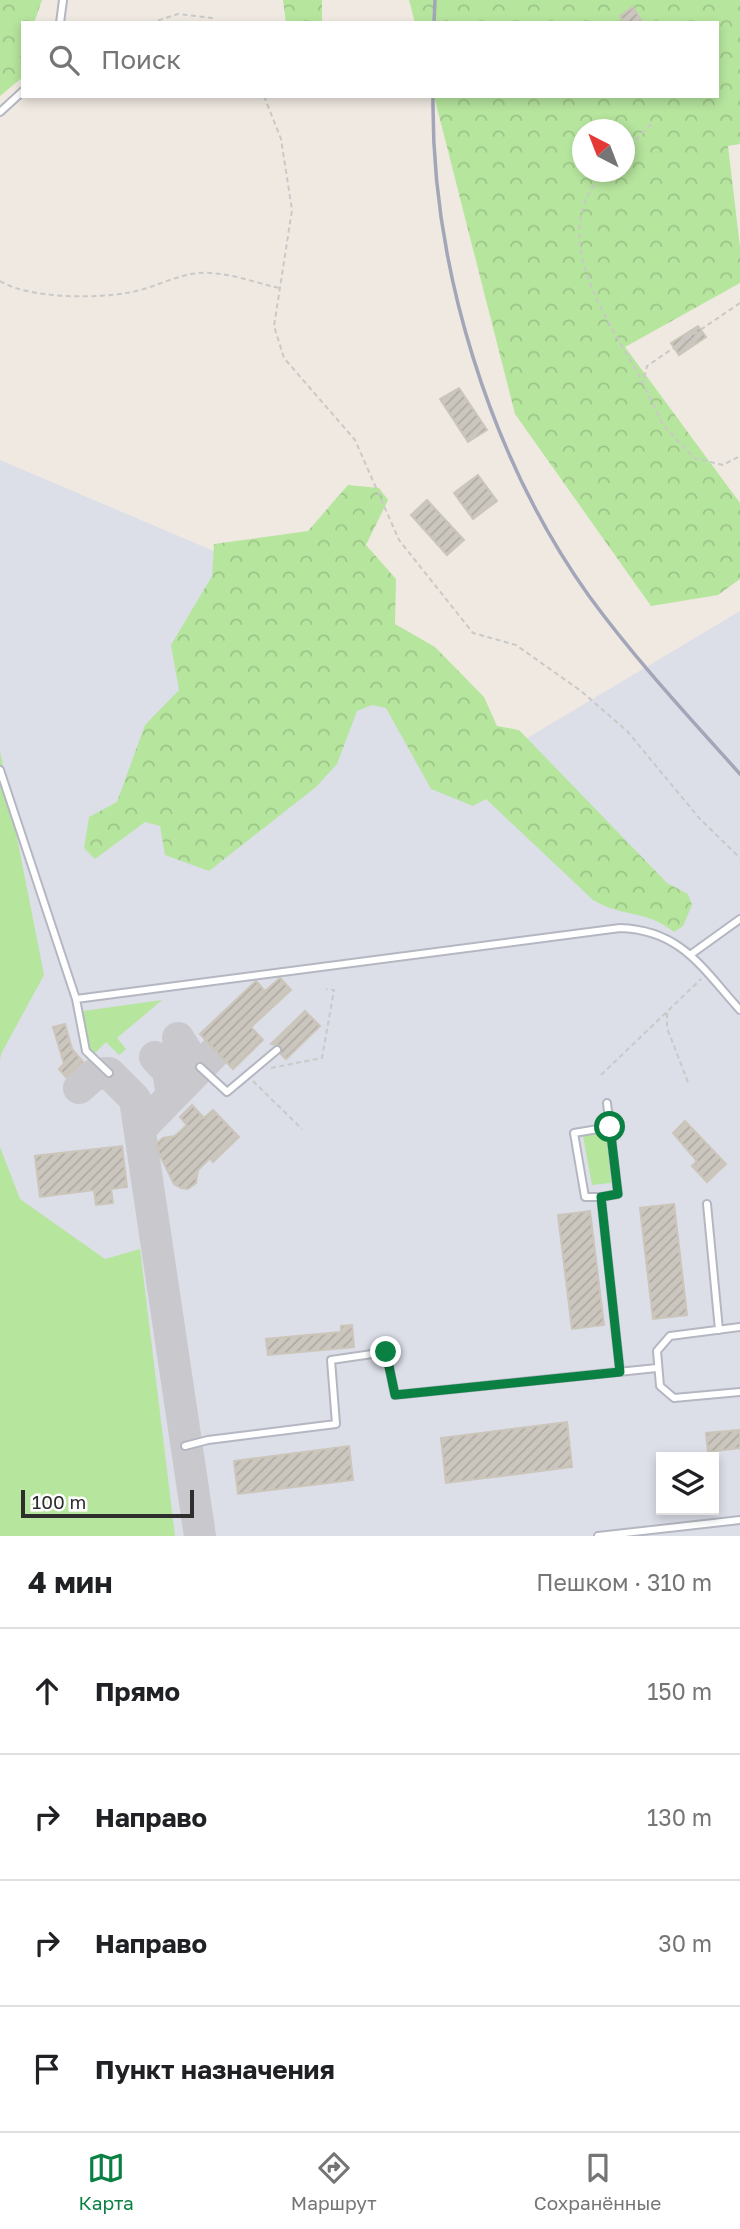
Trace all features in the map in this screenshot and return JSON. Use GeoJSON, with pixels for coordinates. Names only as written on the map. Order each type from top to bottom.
{"type":"FeatureCollection","features":[{"type":"Feature","properties":{"kind":"lane"},"geometry":{"type":"LineString","coordinates":[[60,21],[63,0]]}},
{"type":"Feature","properties":{"kind":"lane"},"geometry":{"type":"LineString","coordinates":[[0,111],[21,93]]}},
{"type":"Feature","properties":{"kind":"lane"},"geometry":{"type":"LineString","coordinates":[[0,770],[76,999],[86,1051],[109,1073]]}},
{"type":"Feature","properties":{"kind":"lane"},"geometry":{"type":"LineString","coordinates":[[690,955],[740,919]]}},
{"type":"Feature","properties":{"kind":"lane"},"geometry":{"type":"LineString","coordinates":[[76,999],[620,929],[646,929],[690,955],[740,1010]]}},
{"type":"Feature","properties":{"kind":"lane"},"geometry":{"type":"LineString","coordinates":[[200,1067],[227,1092],[246,1073],[277,1050]]}},
{"type":"Feature","properties":{"kind":"lane"},"geometry":{"type":"LineString","coordinates":[[607,1103],[610,1127],[618,1194],[585,1196],[573,1133],[610,1127]]}},
{"type":"Feature","properties":{"kind":"lane"},"geometry":{"type":"LineString","coordinates":[[601,1197],[620,1372]]}},
{"type":"Feature","properties":{"kind":"lane"},"geometry":{"type":"LineString","coordinates":[[707,1204],[719,1330]]}},
{"type":"Feature","properties":{"kind":"lane"},"geometry":{"type":"LineString","coordinates":[[740,1327],[670,1336],[657,1351],[660,1386],[674,1398],[740,1392]]}},
{"type":"Feature","properties":{"kind":"lane"},"geometry":{"type":"LineString","coordinates":[[185,1446],[208,1440],[336,1424],[331,1360],[386,1352],[395,1395],[657,1368]]}},
{"type":"Feature","properties":{"kind":"lane"},"geometry":{"type":"LineString","coordinates":[[598,1536],[740,1520]]}},
{"type":"Feature","properties":{"kind":"path"},"geometry":{"type":"LineString","coordinates":[[156,21],[178,13],[214,21]]}},
{"type":"Feature","properties":{"kind":"path"},"geometry":{"type":"LineString","coordinates":[[265,98],[281,139],[292,210],[274,326],[284,358],[355,440],[399,540],[472,633],[516,645],[580,691],[627,731],[699,819],[740,858]]}},
{"type":"Feature","properties":{"kind":"path"},"geometry":{"type":"LineString","coordinates":[[635,141],[652,123]]}},
{"type":"Feature","properties":{"kind":"path"},"geometry":{"type":"LineString","coordinates":[[594,182],[589,187],[578,229],[589,287],[643,383],[663,425],[694,458],[723,465],[740,456]]}},
{"type":"Feature","properties":{"kind":"path"},"geometry":{"type":"LineString","coordinates":[[0,281],[11,288],[66,296],[133,292],[168,279],[209,273],[280,288]]}},
{"type":"Feature","properties":{"kind":"path"},"geometry":{"type":"LineString","coordinates":[[643,383],[647,366],[740,303]]}},
{"type":"Feature","properties":{"kind":"path"},"geometry":{"type":"LineString","coordinates":[[601,1075],[707,974]]}},
{"type":"Feature","properties":{"kind":"path"},"geometry":{"type":"LineString","coordinates":[[253,1070],[286,1067],[322,1058],[334,990],[326,989]]}},
{"type":"Feature","properties":{"kind":"path"},"geometry":{"type":"LineString","coordinates":[[667,1012],[667,1028],[689,1085]]}},
{"type":"Feature","properties":{"kind":"path"},"geometry":{"type":"LineString","coordinates":[[246,1073],[302,1129]]}},
{"type":"Feature","properties":{"kind":"shaded area"},"geometry":{"type":"Polygon","coordinates":[[[0,460],[291,584],[487,762],[740,611],[740,1536],[0,1536],[0,460]]]}},
{"type":"Feature","properties":{"kind":"green space"},"geometry":{"type":"Polygon","coordinates":[[[0,0],[42,0],[35,21],[21,21],[21,79],[0,96],[0,0]]]}},
{"type":"Feature","properties":{"kind":"green space"},"geometry":{"type":"Polygon","coordinates":[[[283,0],[322,0],[322,21],[286,21],[283,0]]]}},
{"type":"Feature","properties":{"kind":"green space"},"geometry":{"type":"Polygon","coordinates":[[[409,0],[740,0],[740,144],[728,146],[740,247],[740,283],[625,347],[740,503],[740,579],[718,595],[651,606],[515,414],[435,98],[719,98],[719,21],[414,21],[409,0]]]}},
{"type":"Feature","properties":{"kind":"green space"},"geometry":{"type":"Polygon","coordinates":[[[348,485],[379,488],[388,500],[366,545],[396,579],[395,624],[435,647],[484,697],[497,726],[519,730],[667,883],[688,894],[692,905],[683,926],[674,932],[653,920],[604,906],[593,900],[486,799],[473,806],[431,789],[386,708],[372,705],[357,711],[337,764],[316,787],[209,871],[165,855],[160,826],[145,822],[95,859],[84,848],[89,817],[117,802],[145,725],[179,690],[171,645],[212,576],[214,544],[308,531],[348,485]]]}},
{"type":"Feature","properties":{"kind":"green space"},"geometry":{"type":"Polygon","coordinates":[[[0,751],[44,975],[1,1054],[0,1061],[0,751]]]}},
{"type":"Feature","properties":{"kind":"green space"},"geometry":{"type":"Polygon","coordinates":[[[162,1000],[117,1038],[126,1049],[119,1055],[106,1042],[92,1056],[84,1047],[76,1012],[162,1000]]]}},
{"type":"Feature","properties":{"kind":"green space"},"geometry":{"type":"Polygon","coordinates":[[[606,1132],[611,1183],[592,1185],[583,1136],[606,1132]]]}},
{"type":"Feature","properties":{"kind":"green space"},"geometry":{"type":"Polygon","coordinates":[[[0,1147],[20,1199],[105,1259],[140,1249],[175,1536],[0,1536],[0,1147]]]}},
{"type":"Feature","properties":{"kind":"building"},"geometry":{"type":"Polygon","coordinates":[[[633,7],[642,21],[623,21],[620,16],[633,7]]]}},
{"type":"Feature","properties":{"kind":"building"},"geometry":{"type":"Polygon","coordinates":[[[698,326],[706,337],[679,355],[671,343],[698,326]]]}},
{"type":"Feature","properties":{"kind":"building"},"geometry":{"type":"Polygon","coordinates":[[[459,388],[487,430],[468,442],[440,399],[459,388]]]}},
{"type":"Feature","properties":{"kind":"building"},"geometry":{"type":"Polygon","coordinates":[[[478,475],[497,501],[473,519],[454,493],[478,475]]]}},
{"type":"Feature","properties":{"kind":"building"},"geometry":{"type":"Polygon","coordinates":[[[427,500],[464,540],[447,555],[411,515],[427,500]]]}},
{"type":"Feature","properties":{"kind":"building"},"geometry":{"type":"Polygon","coordinates":[[[280,978],[291,990],[251,1027],[263,1040],[233,1069],[200,1034],[256,981],[265,991],[280,978]]]}},
{"type":"Feature","properties":{"kind":"building"},"geometry":{"type":"Polygon","coordinates":[[[305,1011],[320,1026],[286,1059],[281,1054],[281,1046],[271,1044],[305,1011]]]}},
{"type":"Feature","properties":{"kind":"building"},"geometry":{"type":"Polygon","coordinates":[[[65,1024],[72,1049],[83,1062],[66,1077],[59,1069],[64,1064],[53,1027],[65,1024]]]}},
{"type":"Feature","properties":{"kind":"building"},"geometry":{"type":"Polygon","coordinates":[[[192,1105],[204,1118],[213,1110],[239,1137],[213,1162],[210,1158],[198,1170],[196,1183],[188,1189],[174,1184],[157,1149],[157,1143],[163,1138],[175,1136],[187,1125],[180,1117],[192,1105]]]}},
{"type":"Feature","properties":{"kind":"building"},"geometry":{"type":"Polygon","coordinates":[[[685,1121],[726,1164],[707,1182],[692,1166],[697,1161],[673,1133],[685,1121]]]}},
{"type":"Feature","properties":{"kind":"building"},"geometry":{"type":"Polygon","coordinates":[[[122,1146],[127,1187],[111,1189],[113,1203],[96,1205],[94,1190],[40,1197],[35,1156],[122,1146]]]}},
{"type":"Feature","properties":{"kind":"building"},"geometry":{"type":"Polygon","coordinates":[[[674,1204],[687,1315],[653,1319],[640,1208],[674,1204]]]}},
{"type":"Feature","properties":{"kind":"building"},"geometry":{"type":"Polygon","coordinates":[[[590,1211],[604,1325],[572,1329],[558,1215],[590,1211]]]}},
{"type":"Feature","properties":{"kind":"building"},"geometry":{"type":"Polygon","coordinates":[[[352,1325],[354,1347],[268,1355],[266,1339],[341,1332],[341,1326],[352,1325]]]}},
{"type":"Feature","properties":{"kind":"building"},"geometry":{"type":"Polygon","coordinates":[[[567,1422],[572,1467],[446,1483],[441,1438],[567,1422]]]}},
{"type":"Feature","properties":{"kind":"building"},"geometry":{"type":"Polygon","coordinates":[[[740,1430],[740,1448],[708,1452],[706,1433],[740,1430]]]}},
{"type":"Feature","properties":{"kind":"building"},"geometry":{"type":"Polygon","coordinates":[[[349,1446],[353,1480],[238,1494],[234,1461],[349,1446]]]}},
{"type":"Feature","properties":{"kind":"taxiway"},"geometry":{"type":"LineString","coordinates":[[178,1038],[187,1052],[191,1076]]}},
{"type":"Feature","properties":{"kind":"taxiway"},"geometry":{"type":"LineString","coordinates":[[140,1129],[216,1051]]}},
{"type":"Feature","properties":{"kind":"taxiway"},"geometry":{"type":"LineString","coordinates":[[155,1057],[168,1071],[172,1095]]}},
{"type":"Feature","properties":{"kind":"taxiway"},"geometry":{"type":"LineString","coordinates":[[79,1088],[95,1074],[109,1073],[135,1099],[200,1536]]}},
{"type":"Feature","properties":{"kind":"railway"},"geometry":{"type":"LineString","coordinates":[[434,21],[435,0]]}},
{"type":"Feature","properties":{"kind":"railway"},"geometry":{"type":"LineString","coordinates":[[433,98],[435,161],[455,292],[473,358],[496,422],[523,483],[554,542],[589,596],[643,665],[740,774]]}},
{"type":"Feature","properties":{"kind":"route"},"geometry":{"type":"LineString","coordinates":[[386,1352],[395,1395],[620,1372],[601,1197],[618,1194],[610,1127]]}}]}
